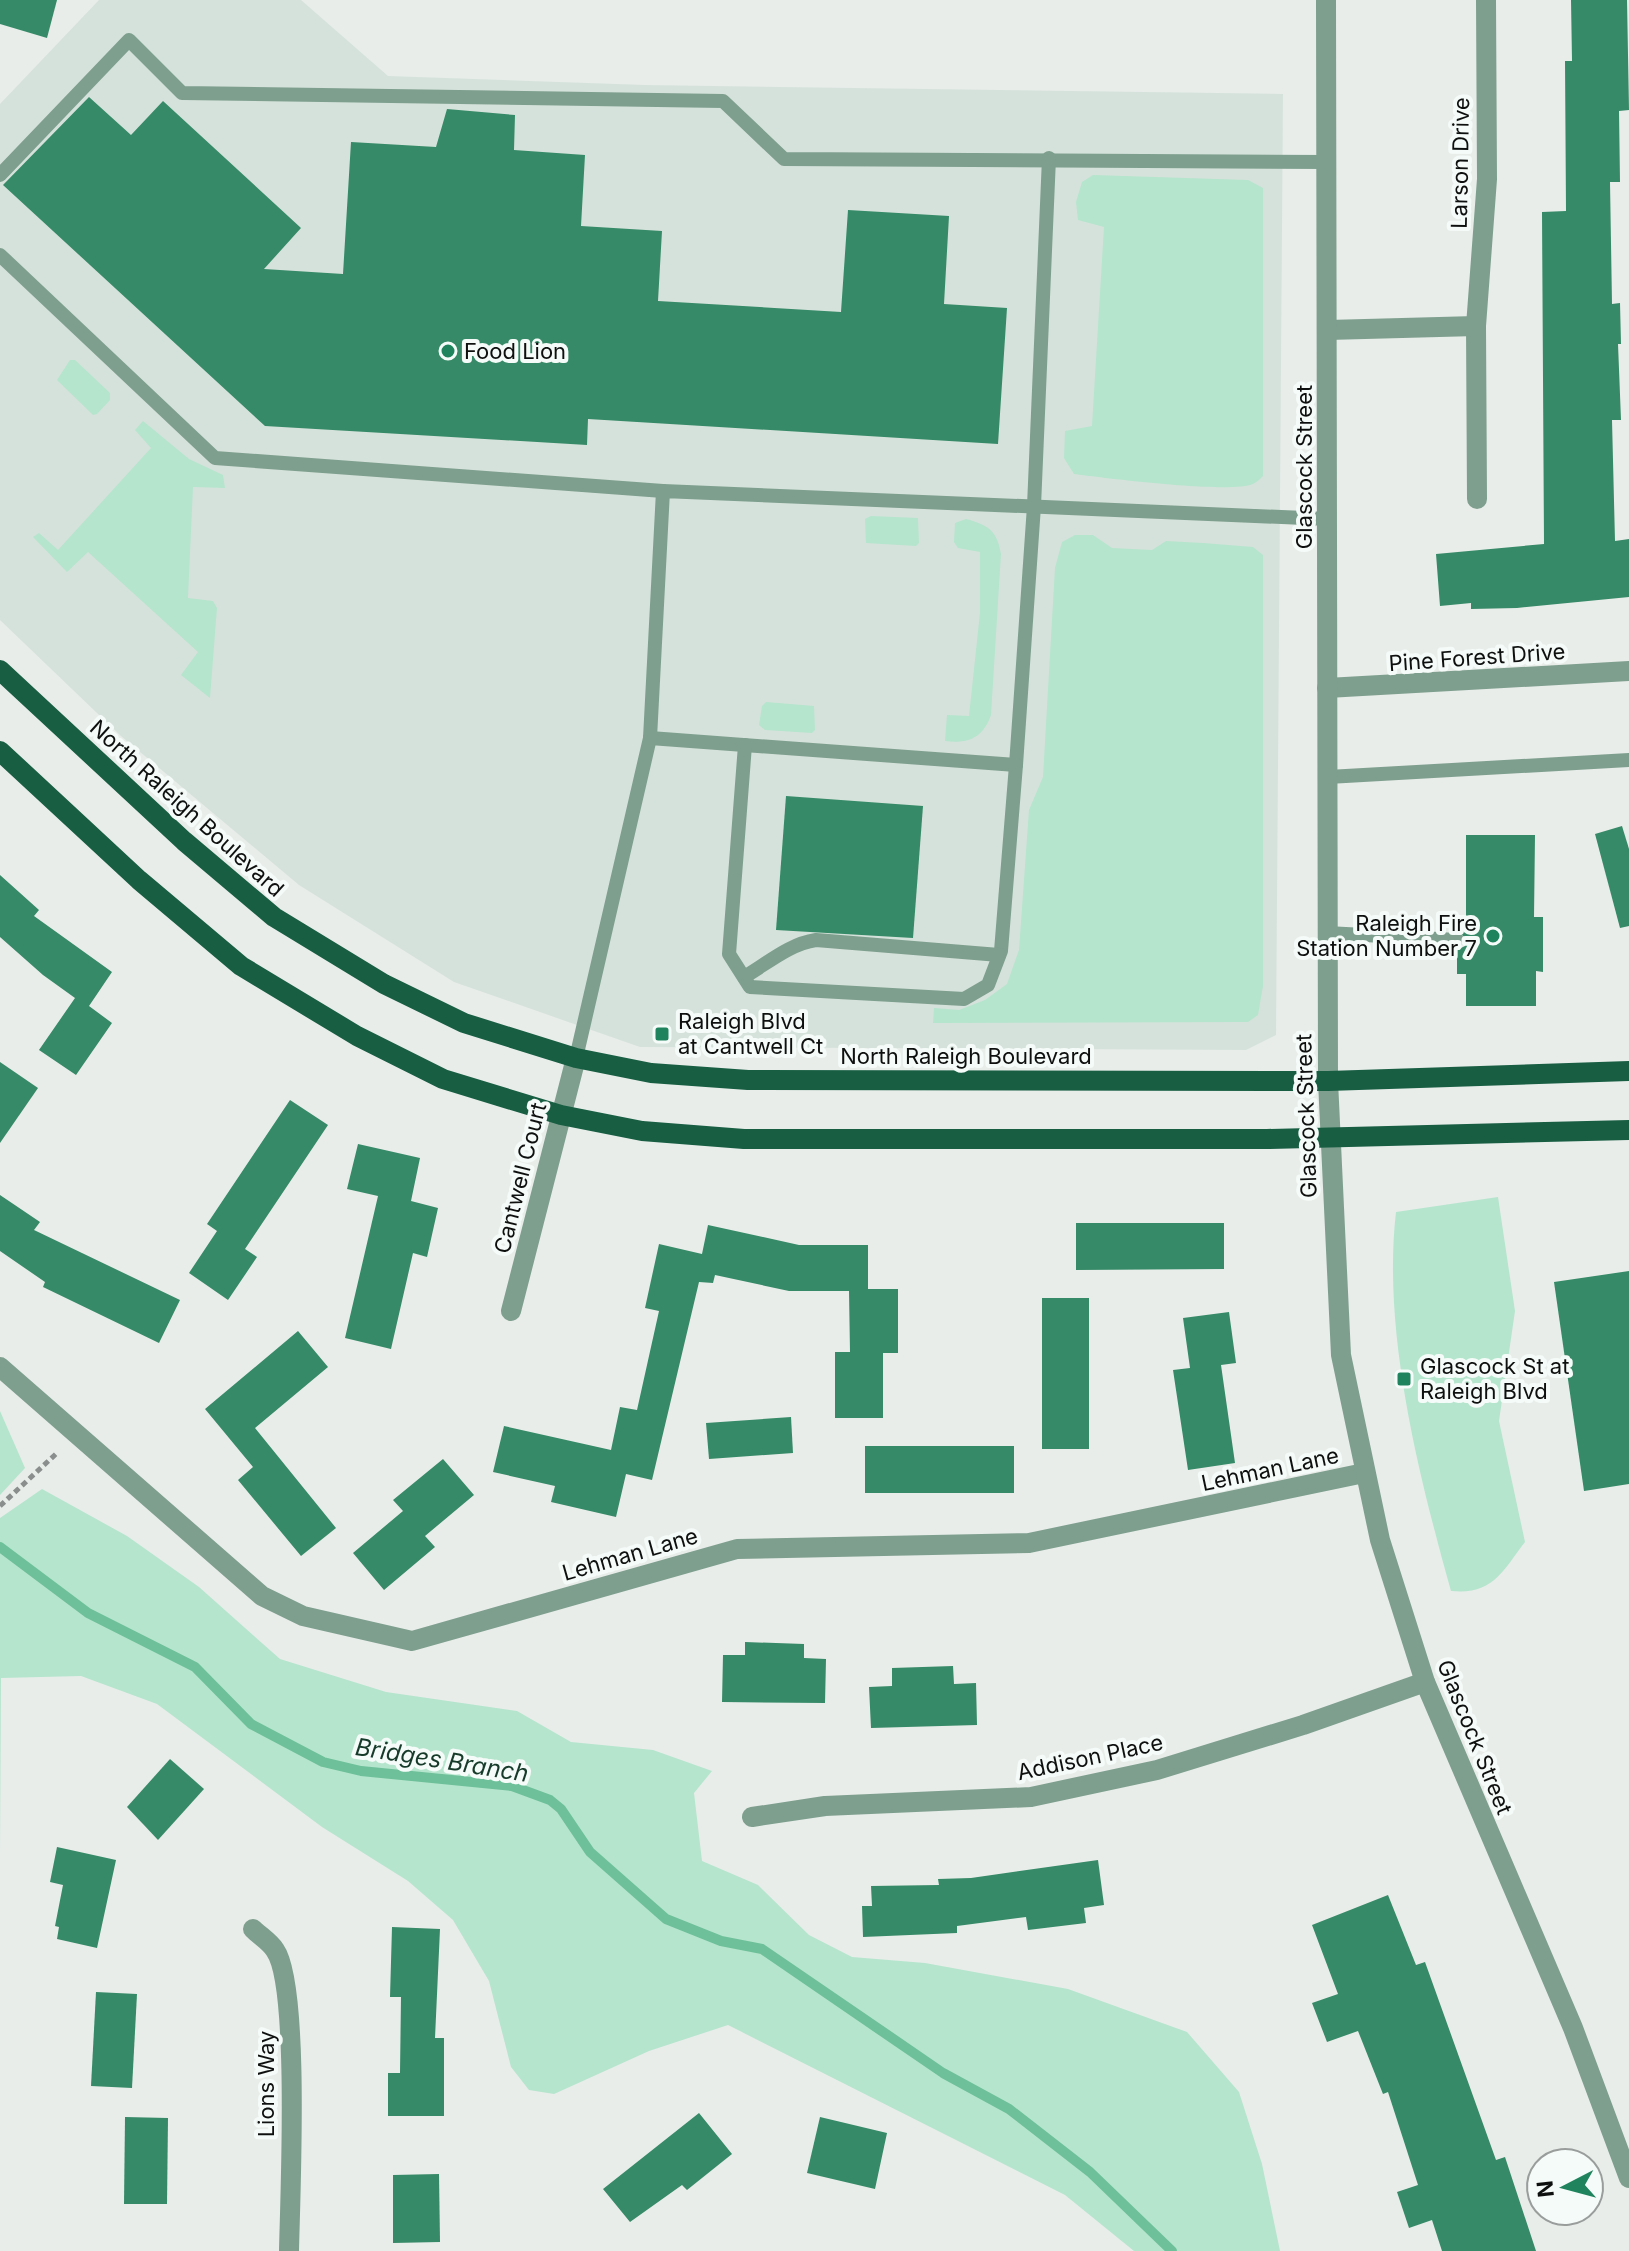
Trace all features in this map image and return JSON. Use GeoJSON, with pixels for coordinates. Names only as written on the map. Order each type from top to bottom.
{"type":"FeatureCollection","features":[{"type":"Feature","properties":{"kind":"main road","name":"North Raleigh Boulevard"},"geometry":{"type":"LineString","coordinates":[[0,670],[184,841],[274,917],[384,984],[464,1023],[576,1058],[651,1073],[748,1080],[1328,1081],[1629,1071]]}},
{"type":"Feature","properties":{"kind":"main road"},"geometry":{"type":"LineString","coordinates":[[0,751],[139,880],[241,966],[357,1036],[443,1079],[561,1115],[642,1131],[744,1139],[1329,1137],[1629,1130]]}},
{"type":"Feature","properties":{"kind":"street","name":"Glascock Street"},"geometry":{"type":"LineString","coordinates":[[1326,0],[1328,1081],[1341,1355],[1380,1540],[1425,1682],[1573,2028],[1629,2178]]}},
{"type":"Feature","properties":{"kind":"street","name":"Larson Drive"},"geometry":{"type":"LineString","coordinates":[[1477,499],[1476,326],[1487,179],[1486,0]]}},
{"type":"Feature","properties":{"kind":"street"},"geometry":{"type":"LineString","coordinates":[[1328,330],[1476,326]]}},
{"type":"Feature","properties":{"kind":"street","name":"Pine Forest Drive"},"geometry":{"type":"LineString","coordinates":[[1327,688],[1629,671]]}},
{"type":"Feature","properties":{"kind":"street","name":"Cantwell Court"},"geometry":{"type":"LineString","coordinates":[[511,1311],[576,1058]]}},
{"type":"Feature","properties":{"kind":"street","name":"Lehman Lane"},"geometry":{"type":"LineString","coordinates":[[0,1367],[262,1596],[303,1616],[412,1641],[737,1549],[1029,1543],[1364,1473]]}},
{"type":"Feature","properties":{"kind":"street","name":"Addison Place"},"geometry":{"type":"LineString","coordinates":[[752,1817],[825,1806],[1031,1797],[1157,1770],[1303,1725],[1425,1682]]}},
{"type":"Feature","properties":{"kind":"street","name":"Lions Way"},"geometry":{"type":"LineString","coordinates":[[253,1929],[276,1951],[286,1978],[290,2034],[289,2251]]}},
{"type":"Feature","properties":{"kind":"lane"},"geometry":{"type":"LineString","coordinates":[[0,175],[129,40],[182,93],[723,101],[784,159],[1049,158],[1327,162]]}},
{"type":"Feature","properties":{"kind":"lane"},"geometry":{"type":"LineString","coordinates":[[745,745],[729,954],[750,987],[964,999],[988,985],[999,955],[1016,765],[1034,506],[1049,158]]}},
{"type":"Feature","properties":{"kind":"lane"},"geometry":{"type":"LineString","coordinates":[[0,255],[215,458],[663,491],[1328,519]]}},
{"type":"Feature","properties":{"kind":"lane"},"geometry":{"type":"LineString","coordinates":[[576,1058],[650,738],[663,491]]}},
{"type":"Feature","properties":{"kind":"lane"},"geometry":{"type":"LineString","coordinates":[[650,738],[1016,765]]}},
{"type":"Feature","properties":{"kind":"lane"},"geometry":{"type":"LineString","coordinates":[[1328,777],[1629,760]]}},
{"type":"Feature","properties":{"kind":"lane"},"geometry":{"type":"LineString","coordinates":[[1327,933],[1457,940]]}},
{"type":"Feature","properties":{"kind":"lane"},"geometry":{"type":"LineString","coordinates":[[744,977],[778,957],[793,944],[816,940],[999,955]]}},
{"type":"Feature","properties":{"kind":"path"},"geometry":{"type":"LineString","coordinates":[[0,1506],[77,1434]]}},
{"type":"Feature","properties":{"kind":"shaded area"},"geometry":{"type":"Polygon","coordinates":[[[99,0],[301,0],[388,76],[645,85],[1283,94],[1276,1035],[1246,1050],[640,1047],[454,982],[299,885],[121,736],[0,620],[0,104],[99,0]]]}},
{"type":"Feature","properties":{"kind":"green space"},"geometry":{"type":"Polygon","coordinates":[[[1093,175],[1248,180],[1263,188],[1263,476],[1253,484],[1240,487],[1194,486],[1074,474],[1064,458],[1065,431],[1092,426],[1104,227],[1078,220],[1076,202],[1082,182],[1093,175]]]}},
{"type":"Feature","properties":{"kind":"green space"},"geometry":{"type":"Polygon","coordinates":[[[70,360],[75,360],[110,393],[110,400],[97,414],[93,415],[57,380],[70,360]]]}},
{"type":"Feature","properties":{"kind":"green space"},"geometry":{"type":"Polygon","coordinates":[[[143,421],[189,459],[223,475],[225,488],[193,487],[188,598],[213,601],[217,608],[210,698],[181,675],[198,652],[88,552],[67,572],[33,537],[39,533],[58,550],[151,448],[135,430],[143,421]]]}},
{"type":"Feature","properties":{"kind":"green space"},"geometry":{"type":"Polygon","coordinates":[[[871,516],[918,518],[919,543],[916,546],[866,543],[865,519],[871,516]]]}},
{"type":"Feature","properties":{"kind":"green space"},"geometry":{"type":"Polygon","coordinates":[[[966,519],[994,534],[1001,554],[991,715],[984,729],[974,738],[953,742],[945,741],[947,715],[969,716],[980,613],[980,552],[958,548],[954,542],[955,523],[966,519]]]}},
{"type":"Feature","properties":{"kind":"green space"},"geometry":{"type":"Polygon","coordinates":[[[1075,535],[1093,535],[1112,548],[1152,550],[1166,541],[1253,547],[1263,555],[1263,986],[1258,1015],[1248,1022],[933,1023],[934,1008],[959,1010],[985,1000],[1007,984],[1019,950],[1029,810],[1043,777],[1055,568],[1062,542],[1075,535]]]}},
{"type":"Feature","properties":{"kind":"green space"},"geometry":{"type":"Polygon","coordinates":[[[766,702],[814,706],[815,730],[812,733],[765,730],[759,725],[762,706],[766,702]]]}},
{"type":"Feature","properties":{"kind":"green space"},"geometry":{"type":"Polygon","coordinates":[[[1498,1197],[1515,1311],[1499,1421],[1525,1542],[1503,1572],[1487,1585],[1451,1591],[1406,1403],[1394,1306],[1396,1212],[1498,1197]]]}},
{"type":"Feature","properties":{"kind":"green space"},"geometry":{"type":"Polygon","coordinates":[[[0,1411],[25,1468],[0,1495],[0,1411]]]}},
{"type":"Feature","properties":{"kind":"green space"},"geometry":{"type":"Polygon","coordinates":[[[42,1489],[127,1536],[199,1587],[280,1659],[386,1692],[517,1711],[571,1742],[653,1750],[712,1771],[694,1793],[702,1861],[758,1885],[809,1935],[852,1957],[925,1963],[1068,1989],[1187,2032],[1239,2092],[1262,2164],[1280,2251],[1134,2251],[1065,2195],[728,2025],[649,2051],[554,2094],[529,2090],[511,2067],[489,1981],[453,1920],[408,1881],[322,1827],[157,1704],[81,1676],[1,1678],[0,1854],[0,1518],[42,1489]]]}},
{"type":"Feature","properties":{"kind":"building"},"geometry":{"type":"Polygon","coordinates":[[[0,0],[57,0],[47,38],[0,24],[0,0]]]}},
{"type":"Feature","properties":{"kind":"building"},"geometry":{"type":"Polygon","coordinates":[[[1571,0],[1627,0],[1629,110],[1619,111],[1620,182],[1610,182],[1612,304],[1620,303],[1621,344],[1618,344],[1621,420],[1612,420],[1615,541],[1629,539],[1629,597],[1517,608],[1471,609],[1471,603],[1440,606],[1436,554],[1544,544],[1542,212],[1566,211],[1565,61],[1572,61],[1571,0]]]}},
{"type":"Feature","properties":{"kind":"building"},"geometry":{"type":"Polygon","coordinates":[[[89,97],[131,135],[163,101],[301,228],[264,269],[343,274],[351,142],[436,147],[447,109],[515,115],[514,150],[585,155],[581,226],[662,231],[658,301],[841,312],[848,210],[949,216],[944,304],[1007,308],[998,444],[588,419],[587,445],[265,426],[3,185],[89,97]]]}},
{"type":"Feature","properties":{"kind":"building"},"geometry":{"type":"Polygon","coordinates":[[[786,796],[923,806],[913,938],[776,930],[786,796]]]}},
{"type":"Feature","properties":{"kind":"building"},"geometry":{"type":"Polygon","coordinates":[[[1622,826],[1629,849],[1629,926],[1620,928],[1595,834],[1622,826]]]}},
{"type":"Feature","properties":{"kind":"building"},"geometry":{"type":"Polygon","coordinates":[[[1466,835],[1535,835],[1534,917],[1543,917],[1543,972],[1536,971],[1536,1006],[1466,1006],[1466,974],[1457,974],[1457,950],[1465,946],[1467,940],[1457,930],[1457,918],[1466,918],[1466,835]]]}},
{"type":"Feature","properties":{"kind":"building"},"geometry":{"type":"Polygon","coordinates":[[[0,875],[39,910],[34,916],[112,972],[89,1006],[112,1023],[76,1075],[39,1050],[75,998],[0,937],[0,875]]]}},
{"type":"Feature","properties":{"kind":"building"},"geometry":{"type":"Polygon","coordinates":[[[0,1062],[38,1088],[0,1143],[0,1062]]]}},
{"type":"Feature","properties":{"kind":"building"},"geometry":{"type":"Polygon","coordinates":[[[290,1100],[328,1125],[245,1249],[257,1257],[228,1300],[189,1273],[217,1231],[207,1224],[290,1100]]]}},
{"type":"Feature","properties":{"kind":"building"},"geometry":{"type":"Polygon","coordinates":[[[358,1144],[420,1158],[411,1201],[438,1208],[427,1257],[413,1253],[391,1349],[345,1338],[378,1196],[347,1189],[358,1144]]]}},
{"type":"Feature","properties":{"kind":"building"},"geometry":{"type":"Polygon","coordinates":[[[0,1195],[40,1222],[34,1230],[180,1300],[159,1343],[43,1287],[45,1282],[0,1251],[0,1195]]]}},
{"type":"Feature","properties":{"kind":"building"},"geometry":{"type":"Polygon","coordinates":[[[1076,1223],[1224,1223],[1224,1269],[1076,1270],[1076,1223]]]}},
{"type":"Feature","properties":{"kind":"building"},"geometry":{"type":"Polygon","coordinates":[[[708,1225],[799,1245],[868,1245],[868,1289],[898,1289],[898,1353],[883,1353],[883,1418],[835,1418],[835,1352],[850,1352],[849,1291],[789,1291],[715,1275],[713,1283],[699,1282],[652,1480],[626,1474],[616,1517],[551,1502],[555,1486],[493,1472],[504,1426],[611,1450],[620,1407],[637,1410],[659,1311],[645,1308],[659,1244],[702,1254],[708,1225]]]}},
{"type":"Feature","properties":{"kind":"building"},"geometry":{"type":"Polygon","coordinates":[[[1629,1271],[1629,1484],[1584,1491],[1554,1282],[1629,1271]]]}},
{"type":"Feature","properties":{"kind":"building"},"geometry":{"type":"Polygon","coordinates":[[[1042,1298],[1089,1298],[1089,1449],[1042,1449],[1042,1298]]]}},
{"type":"Feature","properties":{"kind":"building"},"geometry":{"type":"Polygon","coordinates":[[[1229,1312],[1236,1363],[1221,1365],[1235,1463],[1188,1470],[1173,1370],[1190,1368],[1183,1318],[1229,1312]]]}},
{"type":"Feature","properties":{"kind":"building"},"geometry":{"type":"Polygon","coordinates":[[[298,1331],[328,1367],[255,1428],[336,1528],[301,1556],[238,1480],[253,1467],[205,1409],[298,1331]]]}},
{"type":"Feature","properties":{"kind":"building"},"geometry":{"type":"Polygon","coordinates":[[[791,1417],[793,1453],[709,1459],[706,1423],[791,1417]]]}},
{"type":"Feature","properties":{"kind":"building"},"geometry":{"type":"Polygon","coordinates":[[[865,1446],[1014,1446],[1014,1493],[865,1493],[865,1446]]]}},
{"type":"Feature","properties":{"kind":"building"},"geometry":{"type":"Polygon","coordinates":[[[443,1459],[474,1495],[425,1536],[435,1547],[384,1590],[353,1553],[403,1511],[393,1500],[443,1459]]]}},
{"type":"Feature","properties":{"kind":"building"},"geometry":{"type":"Polygon","coordinates":[[[745,1642],[804,1644],[804,1658],[826,1659],[825,1703],[722,1702],[723,1655],[745,1655],[745,1642]]]}},
{"type":"Feature","properties":{"kind":"building"},"geometry":{"type":"Polygon","coordinates":[[[953,1666],[954,1684],[976,1683],[977,1725],[871,1728],[869,1687],[892,1686],[892,1668],[953,1666]]]}},
{"type":"Feature","properties":{"kind":"building"},"geometry":{"type":"Polygon","coordinates":[[[170,1759],[204,1789],[158,1840],[127,1807],[170,1759]]]}},
{"type":"Feature","properties":{"kind":"building"},"geometry":{"type":"Polygon","coordinates":[[[57,1847],[116,1860],[97,1948],[57,1939],[59,1927],[55,1926],[63,1885],[50,1882],[57,1847]]]}},
{"type":"Feature","properties":{"kind":"building"},"geometry":{"type":"Polygon","coordinates":[[[1098,1860],[1104,1905],[1084,1908],[1086,1923],[1028,1930],[1026,1917],[957,1926],[957,1933],[863,1937],[862,1906],[872,1906],[871,1886],[939,1885],[938,1879],[971,1878],[1098,1860]]]}},
{"type":"Feature","properties":{"kind":"building"},"geometry":{"type":"Polygon","coordinates":[[[1388,1895],[1416,1965],[1425,1962],[1496,2160],[1505,2157],[1525,2218],[1525,2227],[1528,2227],[1536,2251],[1442,2251],[1432,2220],[1409,2228],[1397,2192],[1418,2185],[1388,2092],[1383,2094],[1358,2031],[1327,2042],[1312,2003],[1338,1994],[1312,1925],[1388,1895]]]}},
{"type":"Feature","properties":{"kind":"building"},"geometry":{"type":"Polygon","coordinates":[[[392,1927],[440,1929],[435,2038],[444,2038],[444,2116],[388,2116],[388,2073],[400,2073],[401,1997],[390,1997],[392,1927]]]}},
{"type":"Feature","properties":{"kind":"building"},"geometry":{"type":"Polygon","coordinates":[[[96,1992],[137,1994],[132,2088],[91,2086],[96,1992]]]}},
{"type":"Feature","properties":{"kind":"building"},"geometry":{"type":"Polygon","coordinates":[[[699,2113],[732,2154],[687,2190],[682,2185],[630,2222],[603,2189],[699,2113]]]}},
{"type":"Feature","properties":{"kind":"building"},"geometry":{"type":"Polygon","coordinates":[[[125,2117],[168,2118],[167,2204],[124,2204],[125,2117]]]}},
{"type":"Feature","properties":{"kind":"building"},"geometry":{"type":"Polygon","coordinates":[[[820,2117],[887,2133],[875,2189],[807,2173],[820,2117]]]}},
{"type":"Feature","properties":{"kind":"building"},"geometry":{"type":"Polygon","coordinates":[[[439,2174],[440,2242],[393,2243],[393,2175],[439,2174]]]}},
{"type":"Feature","properties":{"kind":"waterway","name":"Bridges Branch"},"geometry":{"type":"LineString","coordinates":[[0,1547],[88,1613],[195,1667],[251,1724],[323,1762],[361,1771],[512,1786],[550,1800],[561,1809],[590,1852],[666,1919],[721,1941],[762,1949],[943,2073],[1009,2109],[1090,2172],[1172,2251]]}},
{"type":"Feature","properties":{"kind":"place","name":"Food Lion"},"geometry":{"type":"Point","coordinates":[448,351]}},
{"type":"Feature","properties":{"kind":"place","name":"Raleigh Fire Station Number 7"},"geometry":{"type":"Point","coordinates":[1493,936]}},
{"type":"Feature","properties":{"kind":"place","name":"Raleigh Blvd at Cantwell Ct"},"geometry":{"type":"Point","coordinates":[662,1034]}},
{"type":"Feature","properties":{"kind":"place","name":"Glascock St at Raleigh Blvd"},"geometry":{"type":"Point","coordinates":[1404,1379]}}]}
